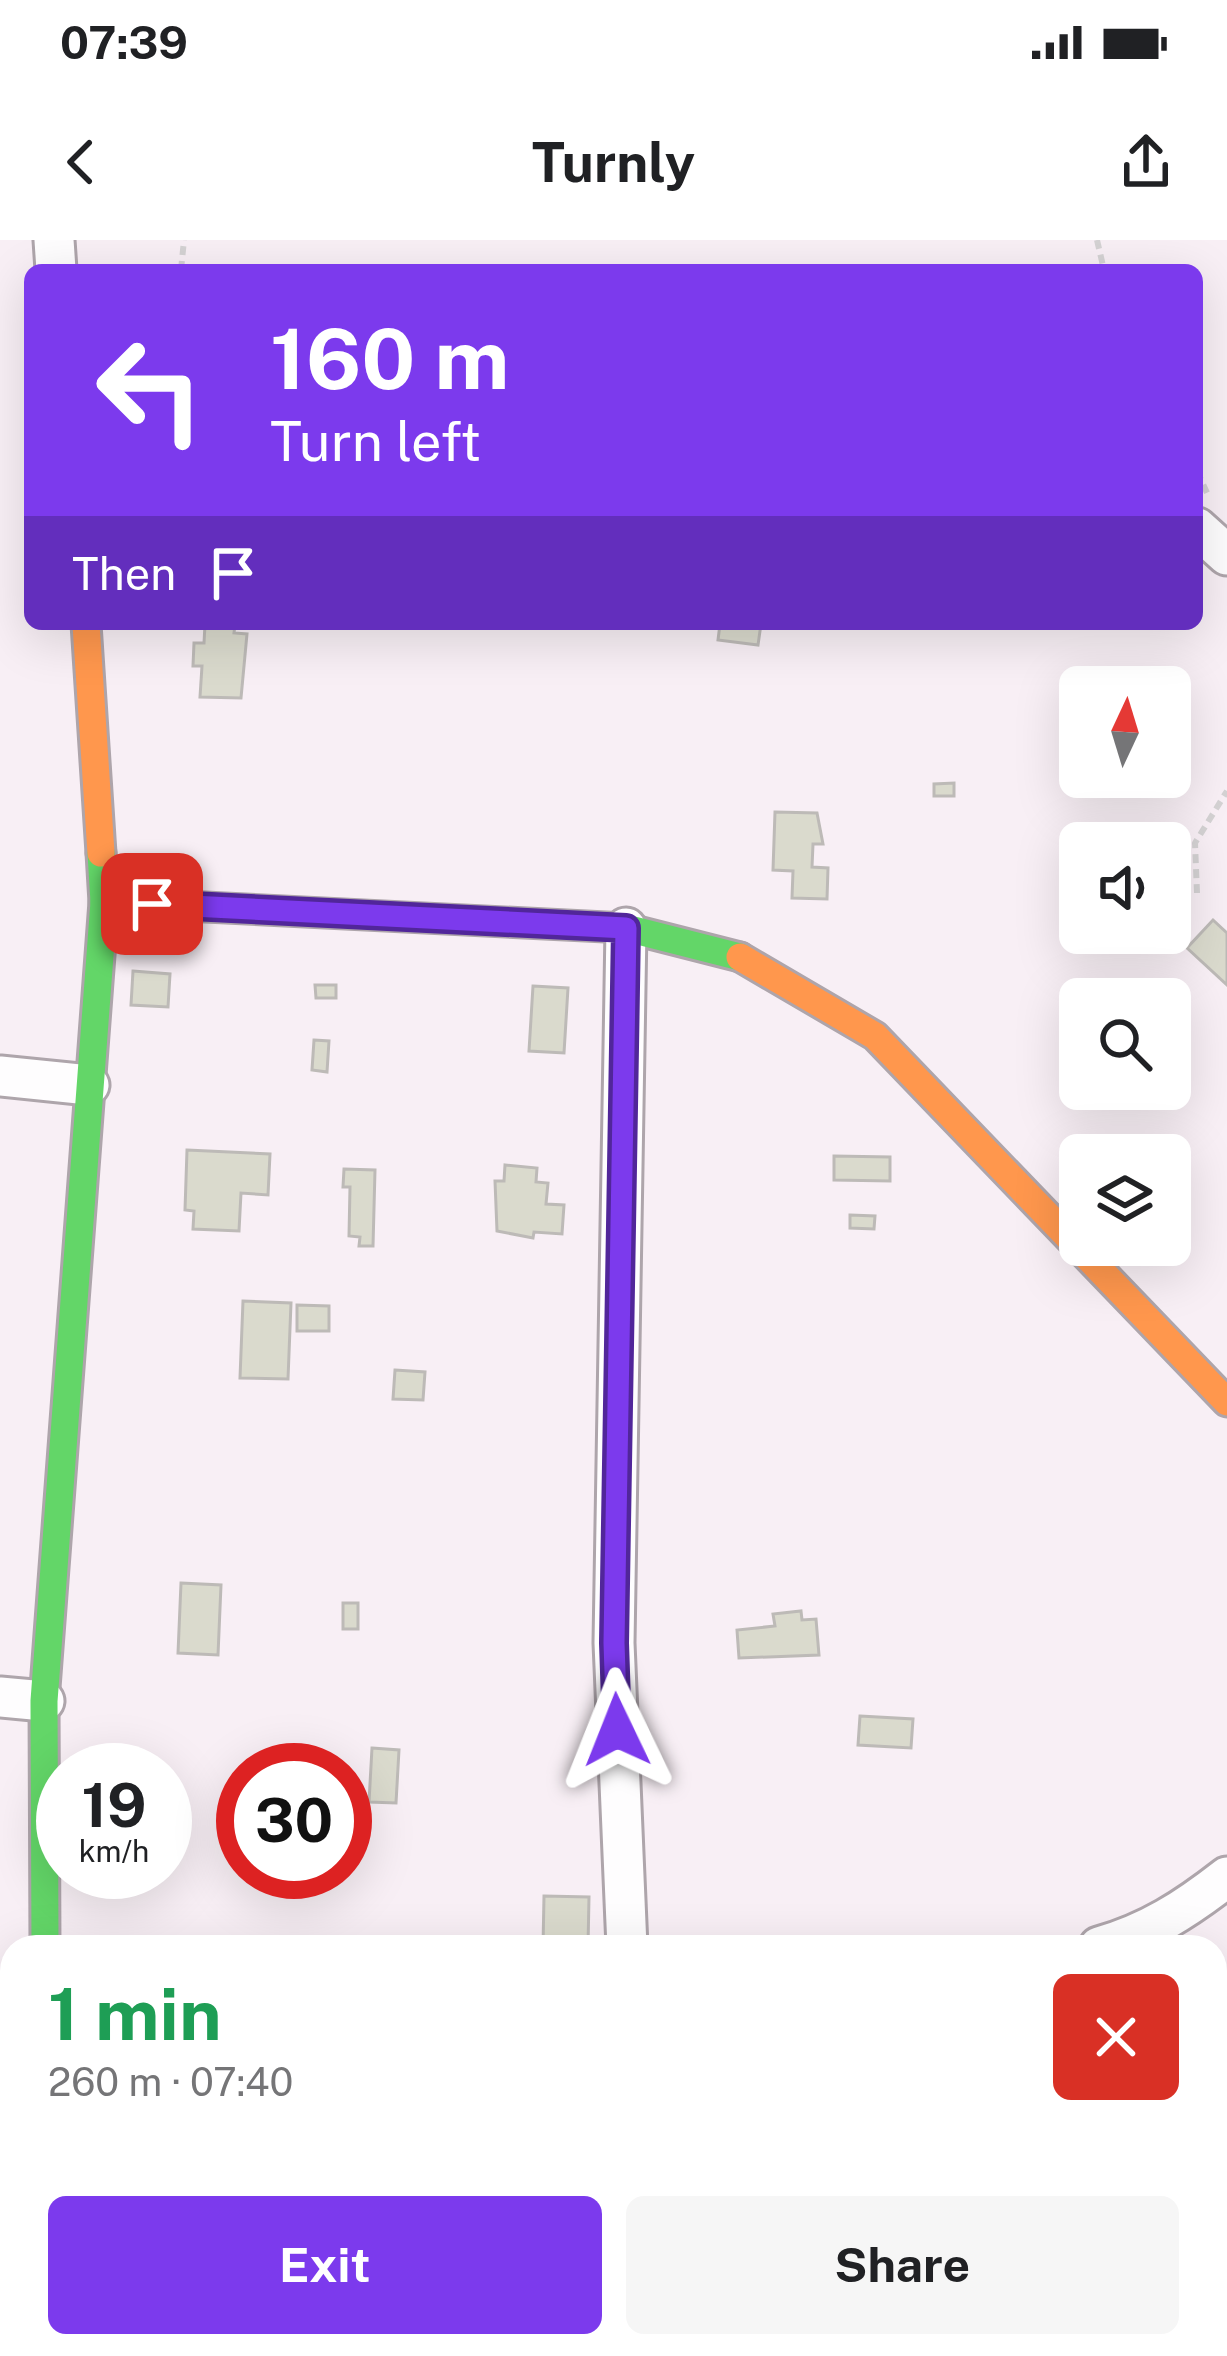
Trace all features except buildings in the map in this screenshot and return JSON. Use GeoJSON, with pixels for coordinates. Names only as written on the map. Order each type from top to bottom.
{"type":"FeatureCollection","features":[{"type":"Feature","properties":{"kind":"street"},"geometry":{"type":"LineString","coordinates":[[1203,533],[1227,555]]}},
{"type":"Feature","properties":{"kind":"street"},"geometry":{"type":"LineString","coordinates":[[45,1935],[44,1701],[104,902],[86,630]]}},
{"type":"Feature","properties":{"kind":"street"},"geometry":{"type":"LineString","coordinates":[[104,902],[626,928],[712,946],[757,964],[875,1036],[1227,1402]]}},
{"type":"Feature","properties":{"kind":"street"},"geometry":{"type":"LineString","coordinates":[[626,928],[614,1643],[626,1935]]}},
{"type":"Feature","properties":{"kind":"street"},"geometry":{"type":"LineString","coordinates":[[0,1076],[89,1085]]}},
{"type":"Feature","properties":{"kind":"street"},"geometry":{"type":"LineString","coordinates":[[0,1697],[44,1701]]}},
{"type":"Feature","properties":{"kind":"street"},"geometry":{"type":"LineString","coordinates":[[1138,1935],[1182,1912],[1227,1877]]}},
{"type":"Feature","properties":{"kind":"path"},"geometry":{"type":"LineString","coordinates":[[1197,893],[1196,843],[1227,790]]}},
{"type":"Feature","properties":{"kind":"traffic: fast"},"geometry":{"type":"LineString","coordinates":[[45,1935],[44,1701],[104,902],[101,853]]}},
{"type":"Feature","properties":{"kind":"traffic: fast"},"geometry":{"type":"LineString","coordinates":[[104,902],[626,928],[740,957]]}},
{"type":"Feature","properties":{"kind":"traffic: slow"},"geometry":{"type":"LineString","coordinates":[[86,630],[101,853]]}},
{"type":"Feature","properties":{"kind":"traffic: slow"},"geometry":{"type":"LineString","coordinates":[[740,957],[875,1036],[1227,1402]]}},
{"type":"Feature","properties":{"kind":"route"},"geometry":{"type":"LineString","coordinates":[[152,904],[626,928],[614,1643],[617,1730]]}}]}
